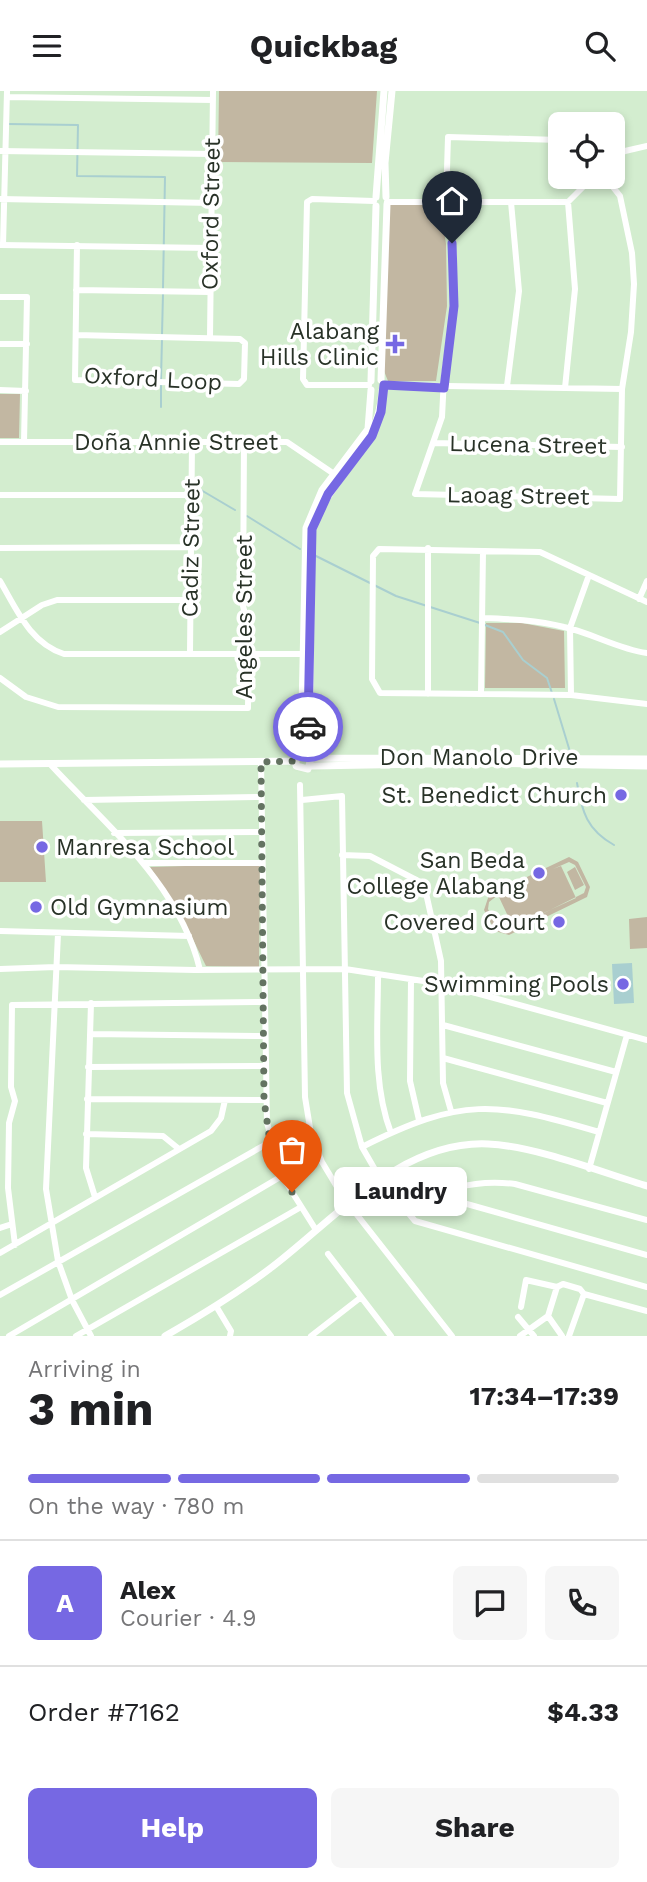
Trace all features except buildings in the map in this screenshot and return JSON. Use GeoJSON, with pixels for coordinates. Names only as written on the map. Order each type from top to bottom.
{"type":"FeatureCollection","features":[{"type":"Feature","properties":{"kind":"street","name":"Oxford Street"},"geometry":{"type":"LineString","coordinates":[[210,337],[213,91]]}},
{"type":"Feature","properties":{"kind":"street"},"geometry":{"type":"LineString","coordinates":[[211,248],[2,245],[2,199],[7,94],[213,100]]}},
{"type":"Feature","properties":{"kind":"street"},"geometry":{"type":"LineString","coordinates":[[380,237],[375,201],[382,163],[388,95]]}},
{"type":"Feature","properties":{"kind":"street"},"geometry":{"type":"LineString","coordinates":[[433,443],[442,417],[454,306],[454,257],[446,202],[448,137],[548,140]]}},
{"type":"Feature","properties":{"kind":"street"},"geometry":{"type":"LineString","coordinates":[[625,151],[647,146]]}},
{"type":"Feature","properties":{"kind":"street"},"geometry":{"type":"LineString","coordinates":[[3,151],[212,154]]}},
{"type":"Feature","properties":{"kind":"street"},"geometry":{"type":"LineString","coordinates":[[374,421],[370,385],[377,346],[380,237],[387,201],[382,163]]}},
{"type":"Feature","properties":{"kind":"street"},"geometry":{"type":"LineString","coordinates":[[387,201],[568,202],[581,189]]}},
{"type":"Feature","properties":{"kind":"street"},"geometry":{"type":"LineString","coordinates":[[614,189],[620,196],[632,253],[631,332],[622,389],[622,447]]}},
{"type":"Feature","properties":{"kind":"street"},"geometry":{"type":"LineString","coordinates":[[2,199],[212,203]]}},
{"type":"Feature","properties":{"kind":"street"},"geometry":{"type":"LineString","coordinates":[[387,201],[382,208],[375,201],[312,199],[307,202],[303,379],[307,385],[622,389]]}},
{"type":"Feature","properties":{"kind":"street"},"geometry":{"type":"LineString","coordinates":[[507,386],[519,291],[511,202]]}},
{"type":"Feature","properties":{"kind":"street"},"geometry":{"type":"LineString","coordinates":[[565,388],[575,289],[568,202]]}},
{"type":"Feature","properties":{"kind":"street","name":"Oxford Loop"},"geometry":{"type":"LineString","coordinates":[[77,246],[75,380],[243,382],[243,340],[210,337]]}},
{"type":"Feature","properties":{"kind":"street"},"geometry":{"type":"LineString","coordinates":[[76,291],[210,292]]}},
{"type":"Feature","properties":{"kind":"street"},"geometry":{"type":"LineString","coordinates":[[0,297],[27,297],[24,442]]}},
{"type":"Feature","properties":{"kind":"street"},"geometry":{"type":"LineString","coordinates":[[76,335],[210,337]]}},
{"type":"Feature","properties":{"kind":"street"},"geometry":{"type":"LineString","coordinates":[[0,344],[27,344]]}},
{"type":"Feature","properties":{"kind":"street"},"geometry":{"type":"LineString","coordinates":[[0,764],[261,762],[308,758],[306,654],[312,529],[337,476],[374,421],[382,385],[377,346]]}},
{"type":"Feature","properties":{"kind":"street"},"geometry":{"type":"LineString","coordinates":[[370,385],[376,393],[382,385]]}},
{"type":"Feature","properties":{"kind":"street"},"geometry":{"type":"LineString","coordinates":[[0,390],[26,391]]}},
{"type":"Feature","properties":{"kind":"street","name":"Doña Annie Street"},"geometry":{"type":"LineString","coordinates":[[0,442],[291,443],[337,476]]}},
{"type":"Feature","properties":{"kind":"street","name":"Cadiz Street"},"geometry":{"type":"LineString","coordinates":[[190,654],[192,442]]}},
{"type":"Feature","properties":{"kind":"street","name":"Angeles Street"},"geometry":{"type":"LineString","coordinates":[[0,678],[26,697],[58,707],[248,708],[248,624],[243,606],[244,442]]}},
{"type":"Feature","properties":{"kind":"street","name":"Lucena Street"},"geometry":{"type":"LineString","coordinates":[[433,443],[622,447]]}},
{"type":"Feature","properties":{"kind":"street","name":"Laoag Street"},"geometry":{"type":"LineString","coordinates":[[433,443],[415,494],[620,499],[622,447]]}},
{"type":"Feature","properties":{"kind":"street"},"geometry":{"type":"LineString","coordinates":[[0,495],[192,495]]}},
{"type":"Feature","properties":{"kind":"street"},"geometry":{"type":"LineString","coordinates":[[0,548],[191,547]]}},
{"type":"Feature","properties":{"kind":"street"},"geometry":{"type":"LineString","coordinates":[[428,548],[428,694]]}},
{"type":"Feature","properties":{"kind":"street"},"geometry":{"type":"LineString","coordinates":[[647,602],[540,552],[379,549],[373,556],[372,679],[375,688],[387,695],[571,695],[647,703]]}},
{"type":"Feature","properties":{"kind":"street"},"geometry":{"type":"LineString","coordinates":[[481,693],[483,551]]}},
{"type":"Feature","properties":{"kind":"street"},"geometry":{"type":"LineString","coordinates":[[571,695],[570,628],[589,575]]}},
{"type":"Feature","properties":{"kind":"street"},"geometry":{"type":"LineString","coordinates":[[0,581],[22,619],[40,643],[64,654],[306,654]]}},
{"type":"Feature","properties":{"kind":"street"},"geometry":{"type":"LineString","coordinates":[[639,599],[647,581]]}},
{"type":"Feature","properties":{"kind":"street"},"geometry":{"type":"LineString","coordinates":[[0,632],[42,605],[57,600],[190,600]]}},
{"type":"Feature","properties":{"kind":"street"},"geometry":{"type":"LineString","coordinates":[[482,622],[524,619],[570,628],[627,649],[647,653]]}},
{"type":"Feature","properties":{"kind":"street","name":"Don Manolo Drive"},"geometry":{"type":"LineString","coordinates":[[295,761],[300,769],[308,758],[647,759]]}},
{"type":"Feature","properties":{"kind":"street","name":"Don Manolo Drive"},"geometry":{"type":"LineString","coordinates":[[517,760],[647,766]]}},
{"type":"Feature","properties":{"kind":"street"},"geometry":{"type":"LineString","coordinates":[[261,762],[264,1100],[270,1142],[282,1176],[316,1230]]}},
{"type":"Feature","properties":{"kind":"street"},"geometry":{"type":"LineString","coordinates":[[50,764],[143,863],[172,901],[189,936],[200,970]]}},
{"type":"Feature","properties":{"kind":"street"},"geometry":{"type":"LineString","coordinates":[[300,785],[305,1097],[311,1134],[322,1162],[351,1204],[452,1336]]}},
{"type":"Feature","properties":{"kind":"street"},"geometry":{"type":"LineString","coordinates":[[302,800],[342,796],[347,1093],[362,1147],[381,1180],[415,1221],[647,1287]]}},
{"type":"Feature","properties":{"kind":"street"},"geometry":{"type":"LineString","coordinates":[[84,800],[261,797]]}},
{"type":"Feature","properties":{"kind":"street"},"geometry":{"type":"LineString","coordinates":[[114,832],[261,832]]}},
{"type":"Feature","properties":{"kind":"street"},"geometry":{"type":"LineString","coordinates":[[342,855],[370,856],[424,884],[443,985],[443,1083],[451,1111]]}},
{"type":"Feature","properties":{"kind":"street"},"geometry":{"type":"LineString","coordinates":[[143,863],[261,863]]}},
{"type":"Feature","properties":{"kind":"street"},"geometry":{"type":"LineString","coordinates":[[0,932],[189,936]]}},
{"type":"Feature","properties":{"kind":"street"},"geometry":{"type":"LineString","coordinates":[[58,934],[47,1142],[50,1223],[58,1261],[72,1300],[90,1333]]}},
{"type":"Feature","properties":{"kind":"street"},"geometry":{"type":"LineString","coordinates":[[0,969],[345,969],[443,985],[647,1040]]}},
{"type":"Feature","properties":{"kind":"street"},"geometry":{"type":"LineString","coordinates":[[378,974],[378,1074],[382,1107],[391,1133]]}},
{"type":"Feature","properties":{"kind":"street"},"geometry":{"type":"LineString","coordinates":[[411,980],[410,1081],[419,1120]]}},
{"type":"Feature","properties":{"kind":"street"},"geometry":{"type":"LineString","coordinates":[[15,1244],[4,1189],[9,1123],[15,1101],[11,1087],[12,1005],[262,1002]]}},
{"type":"Feature","properties":{"kind":"street"},"geometry":{"type":"LineString","coordinates":[[91,1003],[86,1177],[95,1196]]}},
{"type":"Feature","properties":{"kind":"street"},"geometry":{"type":"LineString","coordinates":[[443,1025],[616,1072]]}},
{"type":"Feature","properties":{"kind":"street"},"geometry":{"type":"LineString","coordinates":[[90,1034],[263,1036]]}},
{"type":"Feature","properties":{"kind":"street"},"geometry":{"type":"LineString","coordinates":[[589,1169],[626,1035]]}},
{"type":"Feature","properties":{"kind":"street"},"geometry":{"type":"LineString","coordinates":[[443,1058],[607,1103]]}},
{"type":"Feature","properties":{"kind":"street"},"geometry":{"type":"LineString","coordinates":[[88,1067],[264,1066]]}},
{"type":"Feature","properties":{"kind":"street"},"geometry":{"type":"LineString","coordinates":[[87,1099],[264,1100]]}},
{"type":"Feature","properties":{"kind":"street"},"geometry":{"type":"LineString","coordinates":[[0,1253],[180,1149],[217,1124],[225,1100]]}},
{"type":"Feature","properties":{"kind":"street"},"geometry":{"type":"LineString","coordinates":[[362,1147],[419,1120],[451,1111],[511,1108],[599,1132]]}},
{"type":"Feature","properties":{"kind":"street"},"geometry":{"type":"LineString","coordinates":[[86,1134],[163,1136],[180,1149]]}},
{"type":"Feature","properties":{"kind":"street"},"geometry":{"type":"LineString","coordinates":[[0,1295],[270,1142]]}},
{"type":"Feature","properties":{"kind":"street"},"geometry":{"type":"LineString","coordinates":[[165,1336],[216,1306],[272,1266],[381,1180],[415,1159],[477,1145],[506,1146],[647,1186]]}},
{"type":"Feature","properties":{"kind":"street"},"geometry":{"type":"LineString","coordinates":[[0,1153],[8,1152]]}},
{"type":"Feature","properties":{"kind":"street"},"geometry":{"type":"LineString","coordinates":[[9,1336],[282,1176]]}},
{"type":"Feature","properties":{"kind":"street"},"geometry":{"type":"LineString","coordinates":[[405,1211],[435,1195],[472,1183],[515,1184],[647,1220]]}},
{"type":"Feature","properties":{"kind":"street"},"geometry":{"type":"LineString","coordinates":[[435,1195],[647,1255]]}},
{"type":"Feature","properties":{"kind":"street"},"geometry":{"type":"LineString","coordinates":[[76,1336],[90,1333],[301,1207]]}},
{"type":"Feature","properties":{"kind":"street"},"geometry":{"type":"LineString","coordinates":[[0,1228],[12,1224]]}},
{"type":"Feature","properties":{"kind":"street"},"geometry":{"type":"LineString","coordinates":[[328,1254],[388,1335]]}},
{"type":"Feature","properties":{"kind":"street"},"geometry":{"type":"LineString","coordinates":[[521,1307],[525,1281],[557,1287],[563,1284],[580,1289],[584,1294],[647,1311]]}},
{"type":"Feature","properties":{"kind":"street"},"geometry":{"type":"LineString","coordinates":[[520,1336],[548,1316],[557,1287]]}},
{"type":"Feature","properties":{"kind":"street"},"geometry":{"type":"LineString","coordinates":[[581,1336],[571,1335],[584,1294]]}},
{"type":"Feature","properties":{"kind":"street"},"geometry":{"type":"LineString","coordinates":[[311,1336],[360,1298]]}},
{"type":"Feature","properties":{"kind":"street"},"geometry":{"type":"LineString","coordinates":[[216,1306],[231,1331],[230,1336]]}},
{"type":"Feature","properties":{"kind":"street"},"geometry":{"type":"LineString","coordinates":[[548,1316],[562,1336]]}},
{"type":"Feature","properties":{"kind":"street"},"geometry":{"type":"LineString","coordinates":[[518,1317],[534,1336]]}},
{"type":"Feature","properties":{"kind":"shaded area"},"geometry":{"type":"Polygon","coordinates":[[[219,91],[377,91],[372,163],[218,162],[219,91]]]}},
{"type":"Feature","properties":{"kind":"shaded area"},"geometry":{"type":"Polygon","coordinates":[[[389,201],[440,202],[446,244],[447,306],[436,381],[388,381],[384,371],[389,201]]]}},
{"type":"Feature","properties":{"kind":"shaded area"},"geometry":{"type":"Polygon","coordinates":[[[0,394],[20,394],[19,438],[0,438],[0,394]]]}},
{"type":"Feature","properties":{"kind":"shaded area"},"geometry":{"type":"Polygon","coordinates":[[[486,623],[522,623],[564,631],[565,688],[485,688],[486,623]]]}},
{"type":"Feature","properties":{"kind":"shaded area"},"geometry":{"type":"Polygon","coordinates":[[[0,821],[42,821],[46,882],[0,882],[0,821]]]}},
{"type":"Feature","properties":{"kind":"shaded area"},"geometry":{"type":"Polygon","coordinates":[[[569,857],[578,862],[590,887],[587,897],[509,935],[495,931],[484,910],[489,895],[569,857]],[[569,862],[553,869],[561,866],[576,897],[584,893],[586,887],[575,865],[569,862]],[[498,895],[489,902],[488,909],[497,928],[508,931],[551,910],[513,927],[498,895]]]}},
{"type":"Feature","properties":{"kind":"shaded area"},"geometry":{"type":"Polygon","coordinates":[[[260,864],[259,967],[206,966],[178,909],[150,867],[260,864]]]}},
{"type":"Feature","properties":{"kind":"shaded area"},"geometry":{"type":"Polygon","coordinates":[[[575,867],[584,885],[575,890],[567,872],[575,867]]]}},
{"type":"Feature","properties":{"kind":"shaded area"},"geometry":{"type":"Polygon","coordinates":[[[647,917],[647,948],[630,949],[629,919],[647,917]]]}},
{"type":"Feature","properties":{"kind":"water","name":"Swimming Pools"},"geometry":{"type":"Polygon","coordinates":[[[632,963],[634,1003],[614,1004],[612,964],[632,963]]]}},
{"type":"Feature","properties":{"kind":"waterway"},"geometry":{"type":"LineString","coordinates":[[8,124],[78,125],[77,176],[165,177],[163,288]]}},
{"type":"Feature","properties":{"kind":"waterway"},"geometry":{"type":"LineString","coordinates":[[162,334],[163,294]]}},
{"type":"Feature","properties":{"kind":"waterway"},"geometry":{"type":"LineString","coordinates":[[161,379],[162,339]]}},
{"type":"Feature","properties":{"kind":"waterway"},"geometry":{"type":"LineString","coordinates":[[161,385],[161,407]]}},
{"type":"Feature","properties":{"kind":"waterway"},"geometry":{"type":"LineString","coordinates":[[201,490],[235,510]]}},
{"type":"Feature","properties":{"kind":"waterway"},"geometry":{"type":"LineString","coordinates":[[247,516],[300,549]]}},
{"type":"Feature","properties":{"kind":"waterway"},"geometry":{"type":"LineString","coordinates":[[314,555],[396,596],[480,623]]}},
{"type":"Feature","properties":{"kind":"waterway"},"geometry":{"type":"LineString","coordinates":[[485,625],[503,632],[523,660],[547,678],[552,693]]}},
{"type":"Feature","properties":{"kind":"waterway"},"geometry":{"type":"LineString","coordinates":[[554,699],[571,755]]}},
{"type":"Feature","properties":{"kind":"waterway"},"geometry":{"type":"LineString","coordinates":[[577,783],[587,819],[598,833],[614,845]]}},
{"type":"Feature","properties":{"kind":"way so far"},"geometry":{"type":"LineString","coordinates":[[292,1192],[282,1176],[270,1142],[264,1100],[261,762],[295,761],[298,755],[309,755],[308,727]]}},
{"type":"Feature","properties":{"kind":"place","name":"Alabang Hills Clinic"},"geometry":{"type":"Point","coordinates":[395,344]}},
{"type":"Feature","properties":{"kind":"place","name":"St. Benedict Church"},"geometry":{"type":"Point","coordinates":[621,795]}},
{"type":"Feature","properties":{"kind":"place","name":"Manresa School"},"geometry":{"type":"Point","coordinates":[42,847]}},
{"type":"Feature","properties":{"kind":"place","name":"San Beda College Alabang"},"geometry":{"type":"Point","coordinates":[539,873]}},
{"type":"Feature","properties":{"kind":"place","name":"Old Gymnasium"},"geometry":{"type":"Point","coordinates":[36,907]}},
{"type":"Feature","properties":{"kind":"place","name":"Covered Court"},"geometry":{"type":"Point","coordinates":[559,922]}},
{"type":"Feature","properties":{"kind":"place","name":"Swimming Pools"},"geometry":{"type":"Point","coordinates":[623,984]}},
{"type":"Feature","properties":{"kind":"place","name":"Laundry"},"geometry":{"type":"Point","coordinates":[292,1192]}},
{"type":"Feature","properties":{"kind":"route"},"geometry":{"type":"LineString","coordinates":[[308,727],[312,529],[328,494],[372,436],[381,412],[384,385],[444,388],[454,306],[452,243]]}}]}
